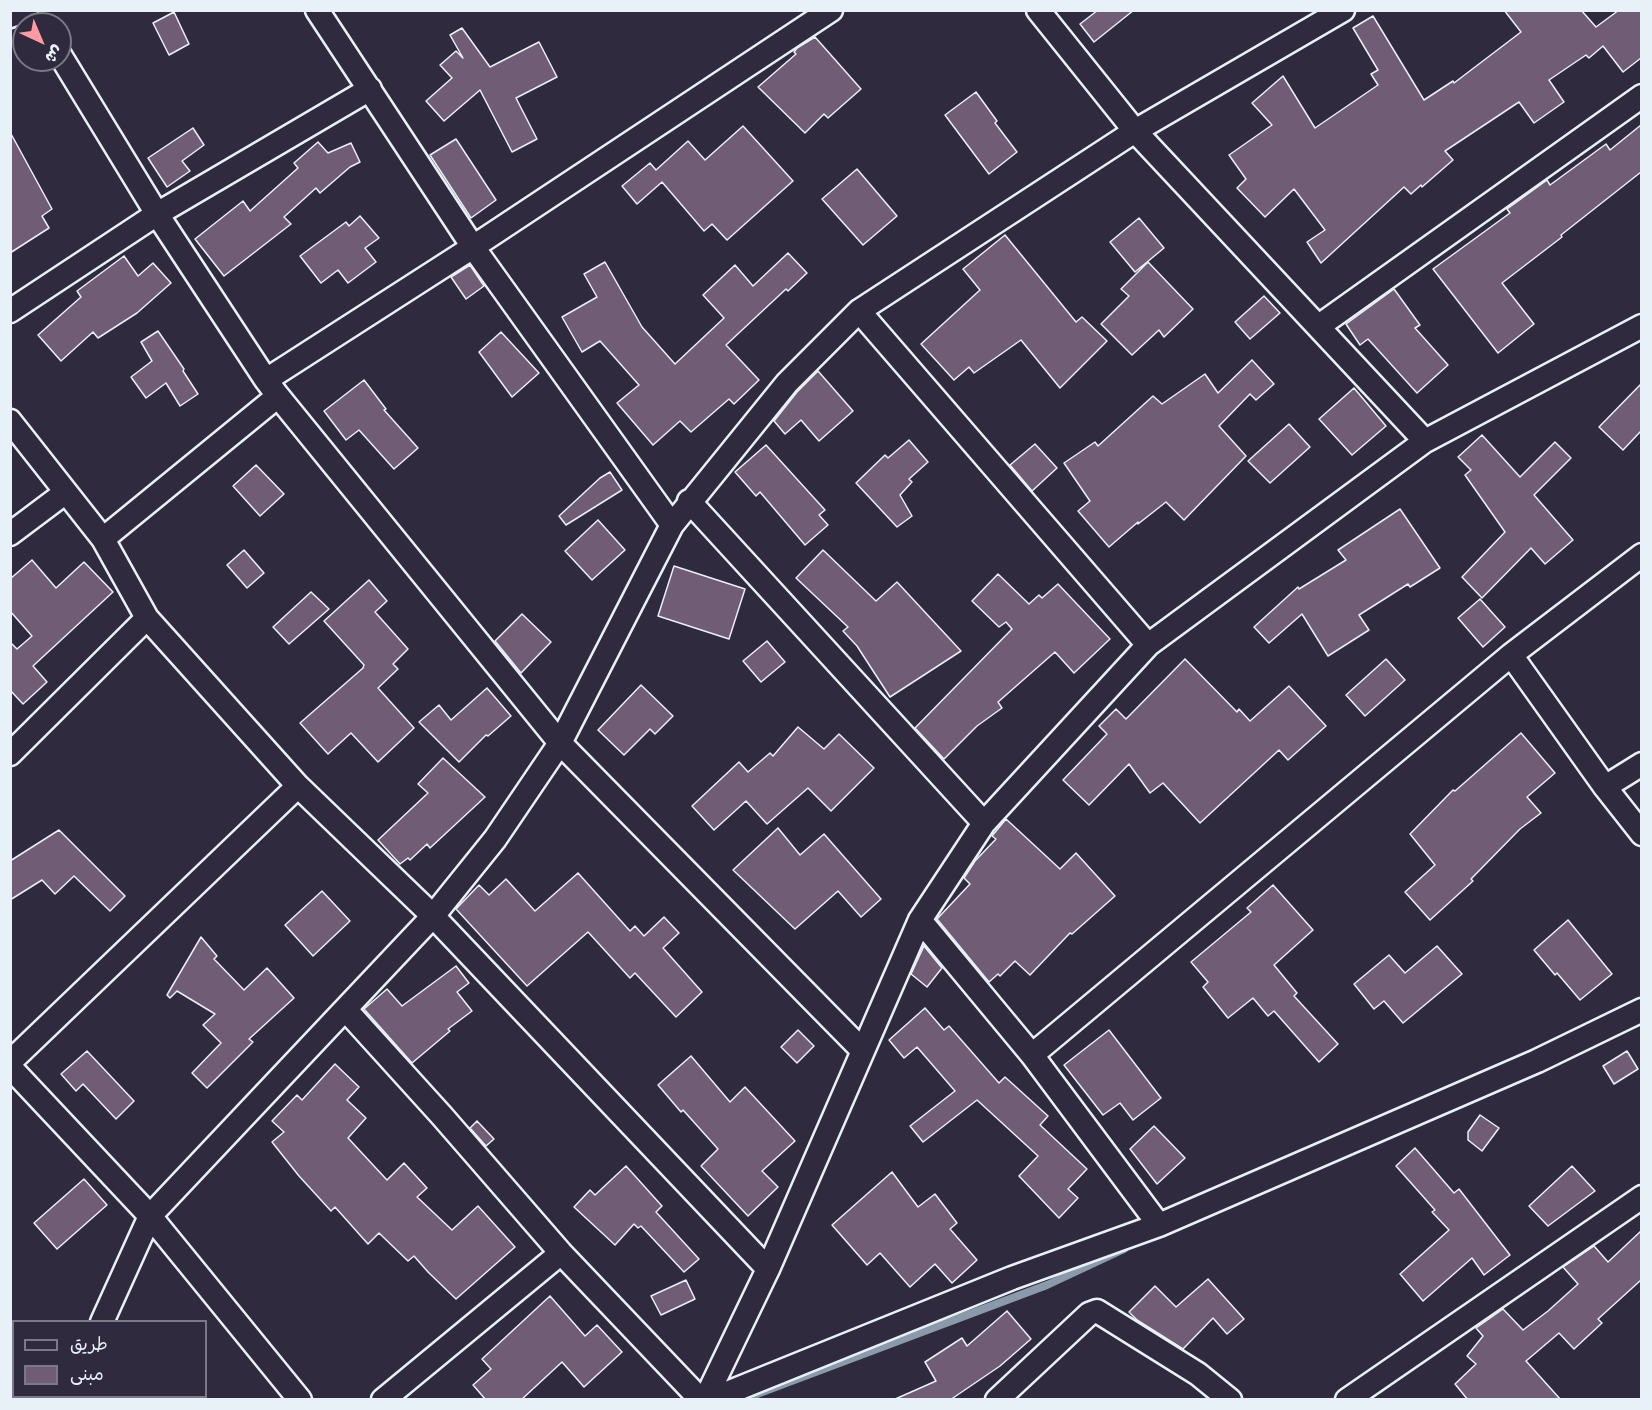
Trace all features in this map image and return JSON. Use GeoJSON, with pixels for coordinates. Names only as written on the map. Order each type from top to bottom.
{"type":"FeatureCollection","features":[{"type":"Feature","properties":{"kind":"street"},"geometry":{"type":"LineString","coordinates":[[10,16],[26,10]]}},
{"type":"Feature","properties":{"kind":"street"},"geometry":{"type":"LineString","coordinates":[[317,10],[473,247],[672,525]]}},
{"type":"Feature","properties":{"kind":"street"},"geometry":{"type":"LineString","coordinates":[[103,538],[272,388],[473,247],[831,10]]}},
{"type":"Feature","properties":{"kind":"street"},"geometry":{"type":"LineString","coordinates":[[1038,10],[1135,131],[1425,441]]}},
{"type":"Feature","properties":{"kind":"street"},"geometry":{"type":"LineString","coordinates":[[103,1320],[150,1216],[433,916],[495,839],[560,743],[672,525],[786,383],[859,311],[1135,131],[1343,10]]}},
{"type":"Feature","properties":{"kind":"street"},"geometry":{"type":"LineString","coordinates":[[70,72],[157,214],[272,388],[560,743],[862,1050]]}},
{"type":"Feature","properties":{"kind":"street"},"geometry":{"type":"LineString","coordinates":[[10,311],[157,214],[370,89]]}},
{"type":"Feature","properties":{"kind":"street"},"geometry":{"type":"LineString","coordinates":[[1319,326],[1641,96]]}},
{"type":"Feature","properties":{"kind":"street"},"geometry":{"type":"LineString","coordinates":[[859,311],[1148,645]]}},
{"type":"Feature","properties":{"kind":"street"},"geometry":{"type":"LineString","coordinates":[[346,1010],[561,1252],[703,1400],[768,1269],[920,920],[984,823],[1148,645],[1425,441],[1641,326]]}},
{"type":"Feature","properties":{"kind":"street"},"geometry":{"type":"LineString","coordinates":[[10,421],[103,538],[147,618],[298,786],[433,916],[768,1269]]}},
{"type":"Feature","properties":{"kind":"street"},"geometry":{"type":"LineString","coordinates":[[10,534],[66,492]]}},
{"type":"Feature","properties":{"kind":"street"},"geometry":{"type":"LineString","coordinates":[[689,501],[984,823]]}},
{"type":"Feature","properties":{"kind":"street"},"geometry":{"type":"LineString","coordinates":[[1032,1055],[1511,655],[1641,555]]}},
{"type":"Feature","properties":{"kind":"street"},"geometry":{"type":"LineString","coordinates":[[10,754],[147,618]]}},
{"type":"Feature","properties":{"kind":"street"},"geometry":{"type":"LineString","coordinates":[[1511,655],[1641,834]]}},
{"type":"Feature","properties":{"kind":"street"},"geometry":{"type":"LineString","coordinates":[[1605,787],[1641,764]]}},
{"type":"Feature","properties":{"kind":"street"},"geometry":{"type":"LineString","coordinates":[[298,786],[10,1064],[150,1216],[300,1400]]}},
{"type":"Feature","properties":{"kind":"street"},"geometry":{"type":"LineString","coordinates":[[920,920],[1032,1055],[1159,1225]]}},
{"type":"Feature","properties":{"kind":"street"},"geometry":{"type":"LineString","coordinates":[[710,1400],[1012,1278],[1159,1225],[1537,1061],[1641,1010]]}},
{"type":"Feature","properties":{"kind":"street"},"geometry":{"type":"LineString","coordinates":[[1347,1400],[1641,1197]]}},
{"type":"Feature","properties":{"kind":"street"},"geometry":{"type":"LineString","coordinates":[[384,1400],[561,1252]]}},
{"type":"Feature","properties":{"kind":"street"},"geometry":{"type":"LineString","coordinates":[[997,1400],[1089,1314],[1097,1311],[1198,1374],[1230,1400]]}},
{"type":"Feature","properties":{"kind":"building"},"geometry":{"type":"Polygon","coordinates":[[[1098,10],[1134,10],[1094,42],[1080,24],[1098,10]]]}},
{"type":"Feature","properties":{"kind":"building"},"geometry":{"type":"Polygon","coordinates":[[[1504,10],[1581,10],[1596,27],[1619,10],[1641,10],[1641,58],[1623,72],[1603,46],[1589,58],[1586,55],[1549,80],[1564,102],[1534,123],[1519,102],[1445,151],[1453,160],[1411,194],[1404,187],[1321,263],[1307,242],[1325,230],[1294,189],[1265,217],[1237,188],[1246,179],[1229,155],[1272,125],[1252,103],[1283,76],[1315,128],[1378,85],[1371,74],[1378,70],[1353,28],[1373,16],[1424,100],[1453,81],[1454,83],[1521,32],[1504,10]]]}},
{"type":"Feature","properties":{"kind":"building"},"geometry":{"type":"Polygon","coordinates":[[[174,12],[189,44],[169,55],[153,23],[174,12]]]}},
{"type":"Feature","properties":{"kind":"building"},"geometry":{"type":"Polygon","coordinates":[[[462,28],[490,67],[539,42],[557,77],[516,98],[537,139],[512,152],[480,90],[444,121],[426,101],[452,78],[440,65],[456,51],[463,58],[450,35],[462,28]]]}},
{"type":"Feature","properties":{"kind":"building"},"geometry":{"type":"Polygon","coordinates":[[[815,37],[861,89],[828,118],[824,114],[805,133],[758,87],[796,54],[794,52],[797,48],[815,37]]]}},
{"type":"Feature","properties":{"kind":"building"},"geometry":{"type":"Polygon","coordinates":[[[976,92],[997,121],[995,123],[1017,152],[989,174],[945,115],[976,92]]]}},
{"type":"Feature","properties":{"kind":"building"},"geometry":{"type":"Polygon","coordinates":[[[1641,125],[1641,172],[1502,283],[1534,324],[1498,353],[1433,269],[1510,213],[1507,209],[1547,180],[1550,185],[1606,144],[1610,150],[1641,125]]]}},
{"type":"Feature","properties":{"kind":"building"},"geometry":{"type":"Polygon","coordinates":[[[743,126],[793,181],[727,240],[712,224],[704,231],[662,182],[637,204],[622,186],[650,163],[656,170],[688,141],[705,160],[743,126]]]}},
{"type":"Feature","properties":{"kind":"building"},"geometry":{"type":"Polygon","coordinates":[[[193,128],[204,145],[182,161],[190,171],[167,187],[148,158],[193,128]]]}},
{"type":"Feature","properties":{"kind":"building"},"geometry":{"type":"Polygon","coordinates":[[[10,132],[52,209],[42,216],[49,228],[10,253],[10,132]]]}},
{"type":"Feature","properties":{"kind":"building"},"geometry":{"type":"Polygon","coordinates":[[[456,139],[496,200],[471,218],[430,155],[456,139]]]}},
{"type":"Feature","properties":{"kind":"building"},"geometry":{"type":"Polygon","coordinates":[[[318,142],[328,153],[351,143],[360,162],[350,167],[320,193],[316,188],[284,217],[291,224],[224,276],[195,239],[243,201],[250,211],[298,168],[294,163],[318,142]]]}},
{"type":"Feature","properties":{"kind":"building"},"geometry":{"type":"Polygon","coordinates":[[[857,169],[897,216],[863,245],[822,199],[857,169]]]}},
{"type":"Feature","properties":{"kind":"building"},"geometry":{"type":"Polygon","coordinates":[[[360,216],[379,238],[365,248],[376,262],[348,283],[338,270],[321,283],[300,256],[346,222],[349,226],[360,216]]]}},
{"type":"Feature","properties":{"kind":"building"},"geometry":{"type":"Polygon","coordinates":[[[1139,218],[1164,248],[1135,272],[1110,242],[1139,218]]]}},
{"type":"Feature","properties":{"kind":"building"},"geometry":{"type":"Polygon","coordinates":[[[1005,235],[1076,322],[1082,317],[1107,341],[1060,388],[1021,340],[974,373],[969,367],[954,380],[921,344],[980,290],[963,269],[1005,235]]]}},
{"type":"Feature","properties":{"kind":"building"},"geometry":{"type":"Polygon","coordinates":[[[788,253],[807,273],[788,291],[786,289],[726,345],[759,380],[734,404],[729,399],[691,432],[680,421],[653,445],[617,403],[639,385],[600,341],[582,352],[562,317],[597,297],[584,274],[605,262],[642,327],[675,364],[724,318],[703,295],[735,265],[753,286],[788,253]]]}},
{"type":"Feature","properties":{"kind":"building"},"geometry":{"type":"Polygon","coordinates":[[[124,256],[138,276],[153,263],[171,283],[137,313],[98,338],[93,332],[61,361],[38,335],[81,297],[77,291],[124,256]]]}},
{"type":"Feature","properties":{"kind":"building"},"geometry":{"type":"Polygon","coordinates":[[[1148,262],[1193,309],[1164,337],[1159,330],[1132,355],[1101,324],[1129,296],[1121,289],[1148,262]]]}},
{"type":"Feature","properties":{"kind":"building"},"geometry":{"type":"Polygon","coordinates":[[[470,265],[484,286],[466,299],[451,277],[470,265]]]}},
{"type":"Feature","properties":{"kind":"building"},"geometry":{"type":"Polygon","coordinates":[[[1394,289],[1420,325],[1415,328],[1448,365],[1417,393],[1368,339],[1360,345],[1346,324],[1394,289]]]}},
{"type":"Feature","properties":{"kind":"building"},"geometry":{"type":"Polygon","coordinates":[[[1264,296],[1280,313],[1250,339],[1235,322],[1264,296]]]}},
{"type":"Feature","properties":{"kind":"building"},"geometry":{"type":"Polygon","coordinates":[[[158,331],[198,394],[180,406],[166,383],[146,398],[131,377],[152,361],[141,342],[158,331]]]}},
{"type":"Feature","properties":{"kind":"building"},"geometry":{"type":"Polygon","coordinates":[[[501,332],[539,373],[512,397],[479,352],[501,332]]]}},
{"type":"Feature","properties":{"kind":"building"},"geometry":{"type":"Polygon","coordinates":[[[1252,360],[1274,384],[1256,400],[1250,394],[1219,426],[1246,456],[1184,520],[1166,502],[1109,547],[1078,511],[1090,501],[1064,463],[1095,442],[1098,446],[1153,396],[1162,404],[1205,374],[1218,393],[1252,360]]]}},
{"type":"Feature","properties":{"kind":"building"},"geometry":{"type":"Polygon","coordinates":[[[818,371],[853,411],[819,441],[801,420],[785,434],[774,421],[797,392],[818,371]]]}},
{"type":"Feature","properties":{"kind":"building"},"geometry":{"type":"Polygon","coordinates":[[[364,380],[386,409],[384,410],[418,448],[394,469],[359,430],[346,440],[324,411],[364,380]]]}},
{"type":"Feature","properties":{"kind":"building"},"geometry":{"type":"Polygon","coordinates":[[[1641,384],[1641,431],[1623,450],[1599,427],[1641,384]]]}},
{"type":"Feature","properties":{"kind":"building"},"geometry":{"type":"Polygon","coordinates":[[[1354,388],[1386,426],[1352,455],[1319,419],[1354,388]]]}},
{"type":"Feature","properties":{"kind":"building"},"geometry":{"type":"Polygon","coordinates":[[[1289,424],[1310,447],[1270,483],[1248,461],[1289,424]]]}},
{"type":"Feature","properties":{"kind":"building"},"geometry":{"type":"Polygon","coordinates":[[[1482,435],[1520,477],[1555,442],[1571,458],[1534,495],[1573,540],[1545,564],[1531,548],[1482,598],[1462,577],[1505,532],[1465,475],[1471,470],[1458,457],[1482,435]]]}},
{"type":"Feature","properties":{"kind":"building"},"geometry":{"type":"Polygon","coordinates":[[[909,440],[928,462],[909,479],[912,482],[900,495],[912,516],[897,527],[856,483],[885,455],[888,458],[909,440]]]}},
{"type":"Feature","properties":{"kind":"building"},"geometry":{"type":"Polygon","coordinates":[[[1035,444],[1057,468],[1032,491],[1010,465],[1035,444]]]}},
{"type":"Feature","properties":{"kind":"building"},"geometry":{"type":"Polygon","coordinates":[[[766,445],[825,510],[819,515],[828,525],[805,545],[760,492],[756,496],[735,472],[766,445]]]}},
{"type":"Feature","properties":{"kind":"building"},"geometry":{"type":"Polygon","coordinates":[[[256,465],[284,494],[260,516],[233,486],[256,465]]]}},
{"type":"Feature","properties":{"kind":"building"},"geometry":{"type":"Polygon","coordinates":[[[610,472],[622,490],[566,525],[559,516],[600,478],[610,472]]]}},
{"type":"Feature","properties":{"kind":"building"},"geometry":{"type":"Polygon","coordinates":[[[1400,509],[1440,568],[1410,587],[1408,584],[1359,615],[1369,630],[1328,656],[1302,614],[1269,643],[1254,627],[1298,587],[1299,589],[1346,560],[1338,550],[1400,509]]]}},
{"type":"Feature","properties":{"kind":"building"},"geometry":{"type":"Polygon","coordinates":[[[598,520],[625,550],[592,580],[565,551],[598,520]]]}},
{"type":"Feature","properties":{"kind":"building"},"geometry":{"type":"Polygon","coordinates":[[[244,550],[264,573],[247,588],[227,565],[244,550]]]}},
{"type":"Feature","properties":{"kind":"building"},"geometry":{"type":"Polygon","coordinates":[[[823,550],[876,601],[897,582],[961,651],[890,697],[857,646],[843,631],[848,627],[796,578],[823,550]]]}},
{"type":"Feature","properties":{"kind":"building"},"geometry":{"type":"Polygon","coordinates":[[[32,560],[56,588],[84,562],[113,592],[33,666],[47,682],[23,704],[10,690],[10,642],[17,649],[32,636],[10,611],[10,579],[32,560]]]}},
{"type":"Feature","properties":{"kind":"building"},"geometry":{"type":"Polygon","coordinates":[[[674,566],[745,589],[729,639],[658,616],[674,566]]]}},
{"type":"Feature","properties":{"kind":"building"},"geometry":{"type":"Polygon","coordinates":[[[998,574],[1029,604],[1039,595],[1042,598],[1058,584],[1110,639],[1074,673],[1055,652],[998,702],[1002,708],[977,726],[944,759],[915,728],[1012,629],[1006,622],[999,627],[972,601],[998,574]]]}},
{"type":"Feature","properties":{"kind":"building"},"geometry":{"type":"Polygon","coordinates":[[[369,580],[387,601],[375,612],[408,649],[393,664],[398,669],[378,688],[414,728],[378,762],[351,733],[328,754],[300,723],[363,668],[364,665],[324,621],[369,580]]]}},
{"type":"Feature","properties":{"kind":"building"},"geometry":{"type":"Polygon","coordinates":[[[311,592],[329,609],[289,644],[273,627],[311,592]]]}},
{"type":"Feature","properties":{"kind":"building"},"geometry":{"type":"Polygon","coordinates":[[[1480,599],[1505,627],[1483,647],[1458,618],[1480,599]]]}},
{"type":"Feature","properties":{"kind":"building"},"geometry":{"type":"Polygon","coordinates":[[[522,614],[551,642],[521,673],[495,641],[522,614]]]}},
{"type":"Feature","properties":{"kind":"building"},"geometry":{"type":"Polygon","coordinates":[[[767,641],[785,662],[761,682],[743,661],[767,641]]]}},
{"type":"Feature","properties":{"kind":"building"},"geometry":{"type":"Polygon","coordinates":[[[1185,659],[1237,712],[1239,709],[1250,721],[1289,686],[1326,726],[1288,760],[1279,750],[1200,823],[1163,783],[1150,793],[1129,764],[1089,805],[1063,780],[1107,734],[1099,726],[1116,709],[1126,719],[1185,659]]]}},
{"type":"Feature","properties":{"kind":"building"},"geometry":{"type":"Polygon","coordinates":[[[1386,659],[1405,680],[1365,716],[1346,695],[1386,659]]]}},
{"type":"Feature","properties":{"kind":"building"},"geometry":{"type":"Polygon","coordinates":[[[641,685],[673,716],[655,734],[650,729],[624,755],[598,730],[641,685]]]}},
{"type":"Feature","properties":{"kind":"building"},"geometry":{"type":"Polygon","coordinates":[[[487,688],[511,716],[488,736],[486,735],[459,762],[419,722],[439,705],[451,720],[487,688]]]}},
{"type":"Feature","properties":{"kind":"building"},"geometry":{"type":"Polygon","coordinates":[[[798,727],[824,749],[839,734],[874,768],[831,811],[808,788],[767,824],[746,801],[714,830],[692,806],[739,762],[748,772],[770,753],[773,756],[798,727]]]}},
{"type":"Feature","properties":{"kind":"building"},"geometry":{"type":"Polygon","coordinates":[[[1521,733],[1555,773],[1527,797],[1541,813],[1520,829],[1471,879],[1473,881],[1430,920],[1405,892],[1435,865],[1410,834],[1453,790],[1455,791],[1521,733]]]}},
{"type":"Feature","properties":{"kind":"building"},"geometry":{"type":"Polygon","coordinates":[[[443,758],[485,797],[430,848],[427,844],[410,860],[408,858],[400,864],[378,840],[428,793],[418,784],[443,758]]]}},
{"type":"Feature","properties":{"kind":"building"},"geometry":{"type":"Polygon","coordinates":[[[1006,819],[1060,869],[1076,853],[1115,896],[1072,934],[1070,933],[1030,975],[1015,961],[1000,976],[998,974],[989,982],[937,919],[970,884],[964,878],[975,861],[996,839],[992,836],[1006,819]]]}},
{"type":"Feature","properties":{"kind":"building"},"geometry":{"type":"Polygon","coordinates":[[[778,828],[800,855],[824,834],[881,899],[861,917],[838,891],[795,929],[733,870],[778,828]]]}},
{"type":"Feature","properties":{"kind":"building"},"geometry":{"type":"Polygon","coordinates":[[[59,830],[125,896],[110,911],[74,876],[55,894],[42,880],[10,900],[10,861],[59,830]]]}},
{"type":"Feature","properties":{"kind":"building"},"geometry":{"type":"Polygon","coordinates":[[[578,873],[630,931],[635,926],[644,936],[664,917],[679,933],[663,948],[702,992],[676,1017],[635,973],[630,978],[588,932],[527,986],[456,909],[479,885],[489,895],[506,879],[535,911],[578,873]]]}},
{"type":"Feature","properties":{"kind":"building"},"geometry":{"type":"Polygon","coordinates":[[[1273,885],[1313,930],[1274,965],[1297,993],[1294,996],[1338,1044],[1319,1062],[1274,1011],[1268,1016],[1253,998],[1228,1018],[1203,987],[1208,982],[1191,962],[1251,912],[1247,908],[1273,885]]]}},
{"type":"Feature","properties":{"kind":"building"},"geometry":{"type":"Polygon","coordinates":[[[322,891],[350,921],[313,956],[285,925],[322,891]]]}},
{"type":"Feature","properties":{"kind":"building"},"geometry":{"type":"Polygon","coordinates":[[[1568,920],[1612,974],[1580,1000],[1534,950],[1568,920]]]}},
{"type":"Feature","properties":{"kind":"building"},"geometry":{"type":"Polygon","coordinates":[[[201,937],[217,956],[214,959],[244,990],[267,968],[294,998],[249,1039],[253,1042],[207,1088],[192,1073],[221,1043],[203,1025],[215,1014],[177,991],[170,998],[167,995],[201,937]]]}},
{"type":"Feature","properties":{"kind":"building"},"geometry":{"type":"Polygon","coordinates":[[[924,946],[942,968],[927,987],[911,974],[924,946]]]}},
{"type":"Feature","properties":{"kind":"building"},"geometry":{"type":"Polygon","coordinates":[[[1437,946],[1462,974],[1403,1023],[1384,1001],[1374,1009],[1354,984],[1389,955],[1405,973],[1437,946]]]}},
{"type":"Feature","properties":{"kind":"building"},"geometry":{"type":"Polygon","coordinates":[[[456,966],[469,983],[457,992],[472,1011],[448,1029],[450,1031],[412,1063],[364,1009],[387,989],[402,1006],[456,966]]]}},
{"type":"Feature","properties":{"kind":"building"},"geometry":{"type":"Polygon","coordinates":[[[925,1008],[944,1030],[949,1026],[999,1083],[1005,1077],[1048,1116],[1040,1125],[1087,1169],[1068,1189],[1078,1198],[1059,1218],[1019,1176],[1038,1156],[977,1100],[923,1142],[910,1126],[955,1091],[917,1047],[904,1058],[889,1040],[925,1008]]]}},
{"type":"Feature","properties":{"kind":"building"},"geometry":{"type":"Polygon","coordinates":[[[798,1030],[814,1046],[797,1063],[781,1047],[798,1030]]]}},
{"type":"Feature","properties":{"kind":"building"},"geometry":{"type":"Polygon","coordinates":[[[1109,1030],[1161,1098],[1133,1120],[1120,1103],[1103,1115],[1064,1065],[1109,1030]]]}},
{"type":"Feature","properties":{"kind":"building"},"geometry":{"type":"Polygon","coordinates":[[[87,1051],[134,1101],[116,1119],[83,1084],[76,1091],[61,1074],[87,1051]]]}},
{"type":"Feature","properties":{"kind":"building"},"geometry":{"type":"Polygon","coordinates":[[[1627,1051],[1638,1069],[1614,1084],[1603,1066],[1627,1051]]]}},
{"type":"Feature","properties":{"kind":"building"},"geometry":{"type":"Polygon","coordinates":[[[691,1056],[730,1102],[745,1087],[795,1141],[762,1171],[778,1187],[748,1216],[701,1166],[718,1149],[658,1085],[691,1056]]]}},
{"type":"Feature","properties":{"kind":"building"},"geometry":{"type":"Polygon","coordinates":[[[335,1064],[359,1087],[347,1100],[366,1118],[348,1138],[387,1180],[404,1163],[427,1188],[417,1197],[452,1230],[478,1206],[515,1247],[456,1299],[414,1256],[408,1261],[379,1233],[368,1244],[335,1207],[331,1211],[272,1142],[284,1132],[272,1121],[297,1095],[302,1100],[335,1064]]]}},
{"type":"Feature","properties":{"kind":"building"},"geometry":{"type":"Polygon","coordinates":[[[1480,1115],[1499,1128],[1482,1151],[1468,1140],[1468,1132],[1480,1115]]]}},
{"type":"Feature","properties":{"kind":"building"},"geometry":{"type":"Polygon","coordinates":[[[477,1121],[494,1139],[486,1146],[470,1128],[477,1121]]]}},
{"type":"Feature","properties":{"kind":"building"},"geometry":{"type":"Polygon","coordinates":[[[1154,1126],[1185,1158],[1157,1184],[1130,1149],[1154,1126]]]}},
{"type":"Feature","properties":{"kind":"building"},"geometry":{"type":"Polygon","coordinates":[[[1415,1148],[1454,1193],[1459,1189],[1510,1255],[1484,1275],[1472,1258],[1423,1301],[1400,1274],[1449,1230],[1432,1212],[1435,1210],[1396,1166],[1415,1148]]]}},
{"type":"Feature","properties":{"kind":"building"},"geometry":{"type":"Polygon","coordinates":[[[626,1166],[662,1206],[656,1212],[699,1259],[684,1272],[641,1226],[638,1228],[634,1224],[615,1245],[574,1207],[590,1190],[595,1195],[626,1166]]]}},
{"type":"Feature","properties":{"kind":"building"},"geometry":{"type":"Polygon","coordinates":[[[1572,1166],[1595,1191],[1548,1226],[1529,1206],[1572,1166]]]}},
{"type":"Feature","properties":{"kind":"building"},"geometry":{"type":"Polygon","coordinates":[[[892,1172],[918,1207],[935,1194],[957,1223],[950,1229],[977,1260],[952,1283],[935,1264],[910,1287],[880,1253],[867,1265],[832,1225],[892,1172]]]}},
{"type":"Feature","properties":{"kind":"building"},"geometry":{"type":"Polygon","coordinates":[[[84,1179],[107,1205],[57,1249],[34,1223],[84,1179]]]}},
{"type":"Feature","properties":{"kind":"building"},"geometry":{"type":"Polygon","coordinates":[[[1641,1231],[1641,1280],[1598,1319],[1602,1323],[1574,1349],[1559,1333],[1526,1361],[1561,1400],[1468,1400],[1455,1384],[1476,1364],[1467,1356],[1483,1336],[1476,1328],[1503,1309],[1523,1330],[1578,1284],[1563,1267],[1594,1246],[1608,1262],[1641,1231]]]}},
{"type":"Feature","properties":{"kind":"building"},"geometry":{"type":"Polygon","coordinates":[[[1208,1279],[1244,1319],[1227,1334],[1213,1318],[1183,1349],[1137,1320],[1129,1312],[1155,1286],[1176,1307],[1208,1279]]]}},
{"type":"Feature","properties":{"kind":"building"},"geometry":{"type":"Polygon","coordinates":[[[686,1280],[695,1299],[661,1315],[651,1296],[686,1280]]]}},
{"type":"Feature","properties":{"kind":"building"},"geometry":{"type":"Polygon","coordinates":[[[550,1296],[585,1336],[597,1325],[622,1352],[584,1387],[562,1362],[521,1400],[486,1400],[473,1385],[491,1369],[482,1359],[550,1296]]]}},
{"type":"Feature","properties":{"kind":"building"},"geometry":{"type":"Polygon","coordinates":[[[1007,1311],[1031,1339],[1000,1366],[950,1400],[893,1400],[936,1381],[925,1362],[962,1338],[967,1346],[1007,1311]]]}},
{"type":"Feature","properties":{"kind":"waterway"},"geometry":{"type":"LineString","coordinates":[[741,1400],[1047,1285],[1124,1249]]}}]}
